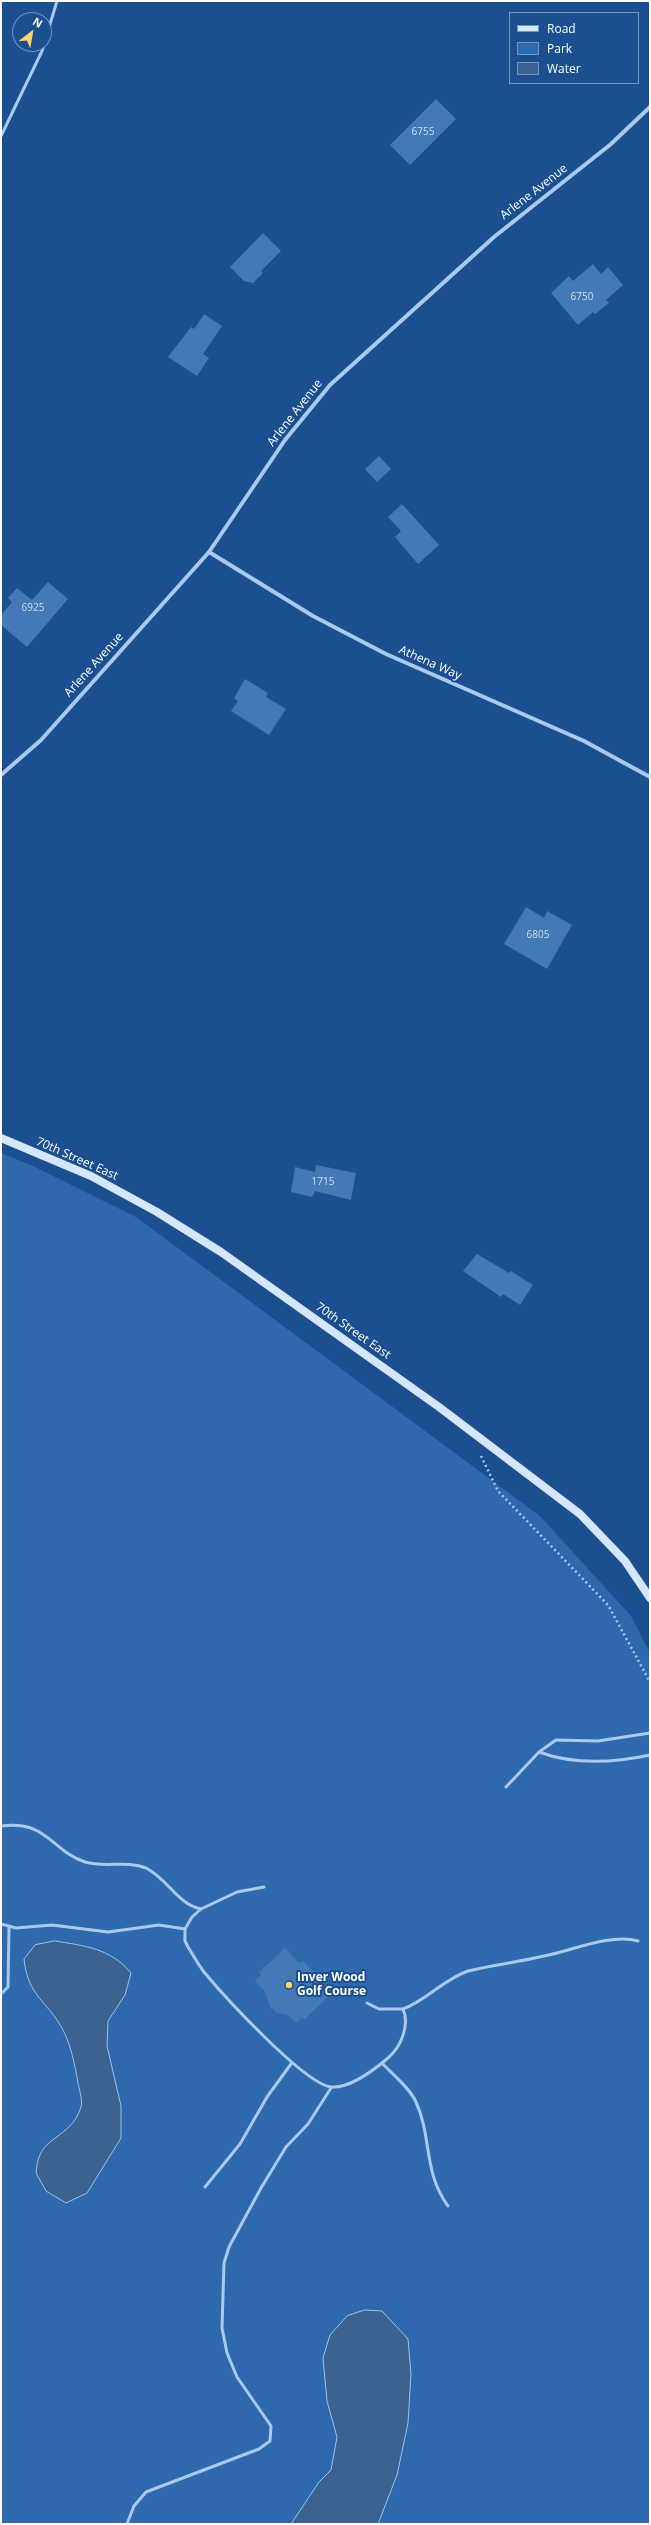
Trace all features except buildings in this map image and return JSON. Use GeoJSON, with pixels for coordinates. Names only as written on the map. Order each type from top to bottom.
{"type":"FeatureCollection","features":[{"type":"Feature","properties":{"kind":"main road","name":"70th Street East"},"geometry":{"type":"LineString","coordinates":[[1,1138],[91,1176],[157,1212],[221,1252],[439,1407],[580,1514],[625,1560],[650,1598]]}},
{"type":"Feature","properties":{"kind":"street","name":"Arlene Avenue"},"geometry":{"type":"LineString","coordinates":[[1,775],[41,740],[209,552],[285,440],[330,385],[494,237],[611,144],[650,107]]}},
{"type":"Feature","properties":{"kind":"street","name":"Athena Way"},"geometry":{"type":"LineString","coordinates":[[209,552],[313,616],[386,654],[584,741],[650,777]]}},
{"type":"Feature","properties":{"kind":"lane"},"geometry":{"type":"LineString","coordinates":[[1,136],[42,51],[57,1]]}},
{"type":"Feature","properties":{"kind":"lane"},"geometry":{"type":"LineString","coordinates":[[506,1787],[539,1752],[556,1740],[598,1741],[650,1733]]}},
{"type":"Feature","properties":{"kind":"lane"},"geometry":{"type":"LineString","coordinates":[[539,1752],[556,1758],[581,1761],[605,1761],[650,1755]]}},
{"type":"Feature","properties":{"kind":"lane"},"geometry":{"type":"LineString","coordinates":[[1,1826],[20,1826],[37,1830],[71,1855],[84,1862],[145,1868],[189,1906],[202,1909]]}},
{"type":"Feature","properties":{"kind":"lane"},"geometry":{"type":"LineString","coordinates":[[264,1887],[237,1892],[202,1909],[192,1917],[185,1929],[185,1941],[203,1971],[291,2064],[310,2078],[331,2088]]}},
{"type":"Feature","properties":{"kind":"lane"},"geometry":{"type":"LineString","coordinates":[[1,1924],[9,1927],[52,1925],[108,1932],[159,1925],[185,1929]]}},
{"type":"Feature","properties":{"kind":"lane"},"geometry":{"type":"LineString","coordinates":[[1,1994],[8,1987],[9,1927]]}},
{"type":"Feature","properties":{"kind":"lane"},"geometry":{"type":"LineString","coordinates":[[367,2003],[379,2010],[403,2009],[415,2005],[454,1978],[468,1971],[546,1956],[592,1944],[629,1938],[638,1941]]}},
{"type":"Feature","properties":{"kind":"lane"},"geometry":{"type":"LineString","coordinates":[[127,2524],[134,2506],[146,2492],[259,2449],[270,2441],[271,2426],[237,2377],[227,2353],[222,2328],[224,2263],[230,2247],[260,2188],[286,2147],[308,2124],[331,2088],[358,2078],[382,2063],[400,2041],[406,2022],[403,2009]]}},
{"type":"Feature","properties":{"kind":"lane"},"geometry":{"type":"LineString","coordinates":[[382,2063],[413,2096],[417,2103],[422,2121],[431,2172],[438,2190],[448,2206]]}},
{"type":"Feature","properties":{"kind":"lane"},"geometry":{"type":"LineString","coordinates":[[205,2187],[240,2144],[267,2097],[291,2064]]}},
{"type":"Feature","properties":{"kind":"path"},"geometry":{"type":"LineString","coordinates":[[478,1449],[498,1491],[608,1605],[650,1682]]}},
{"type":"Feature","properties":{"kind":"green space","name":"Inver Wood Golf Course"},"geometry":{"type":"Polygon","coordinates":[[[1,1153],[33,1166],[136,1217],[540,1516],[631,1616],[650,1653],[650,2524],[1,2524],[1,1153]]]}},
{"type":"Feature","properties":{"kind":"water"},"geometry":{"type":"Polygon","coordinates":[[[55,1941],[87,1947],[106,1953],[123,1965],[131,1973],[125,1995],[108,2021],[107,2046],[121,2106],[121,2138],[87,2193],[66,2203],[46,2191],[36,2173],[37,2164],[43,2149],[66,2129],[77,2116],[81,2107],[81,2098],[66,2036],[57,2020],[34,1990],[26,1972],[24,1959],[35,1945],[55,1941]]]}},
{"type":"Feature","properties":{"kind":"water"},"geometry":{"type":"Polygon","coordinates":[[[365,2310],[382,2311],[408,2339],[411,2374],[408,2423],[397,2475],[378,2524],[291,2524],[319,2482],[331,2470],[337,2437],[327,2401],[323,2358],[330,2335],[347,2316],[365,2310]]]}},
{"type":"Feature","properties":{"kind":"place","name":"Inver Wood Golf Course"},"geometry":{"type":"Point","coordinates":[289,1985]}}]}
